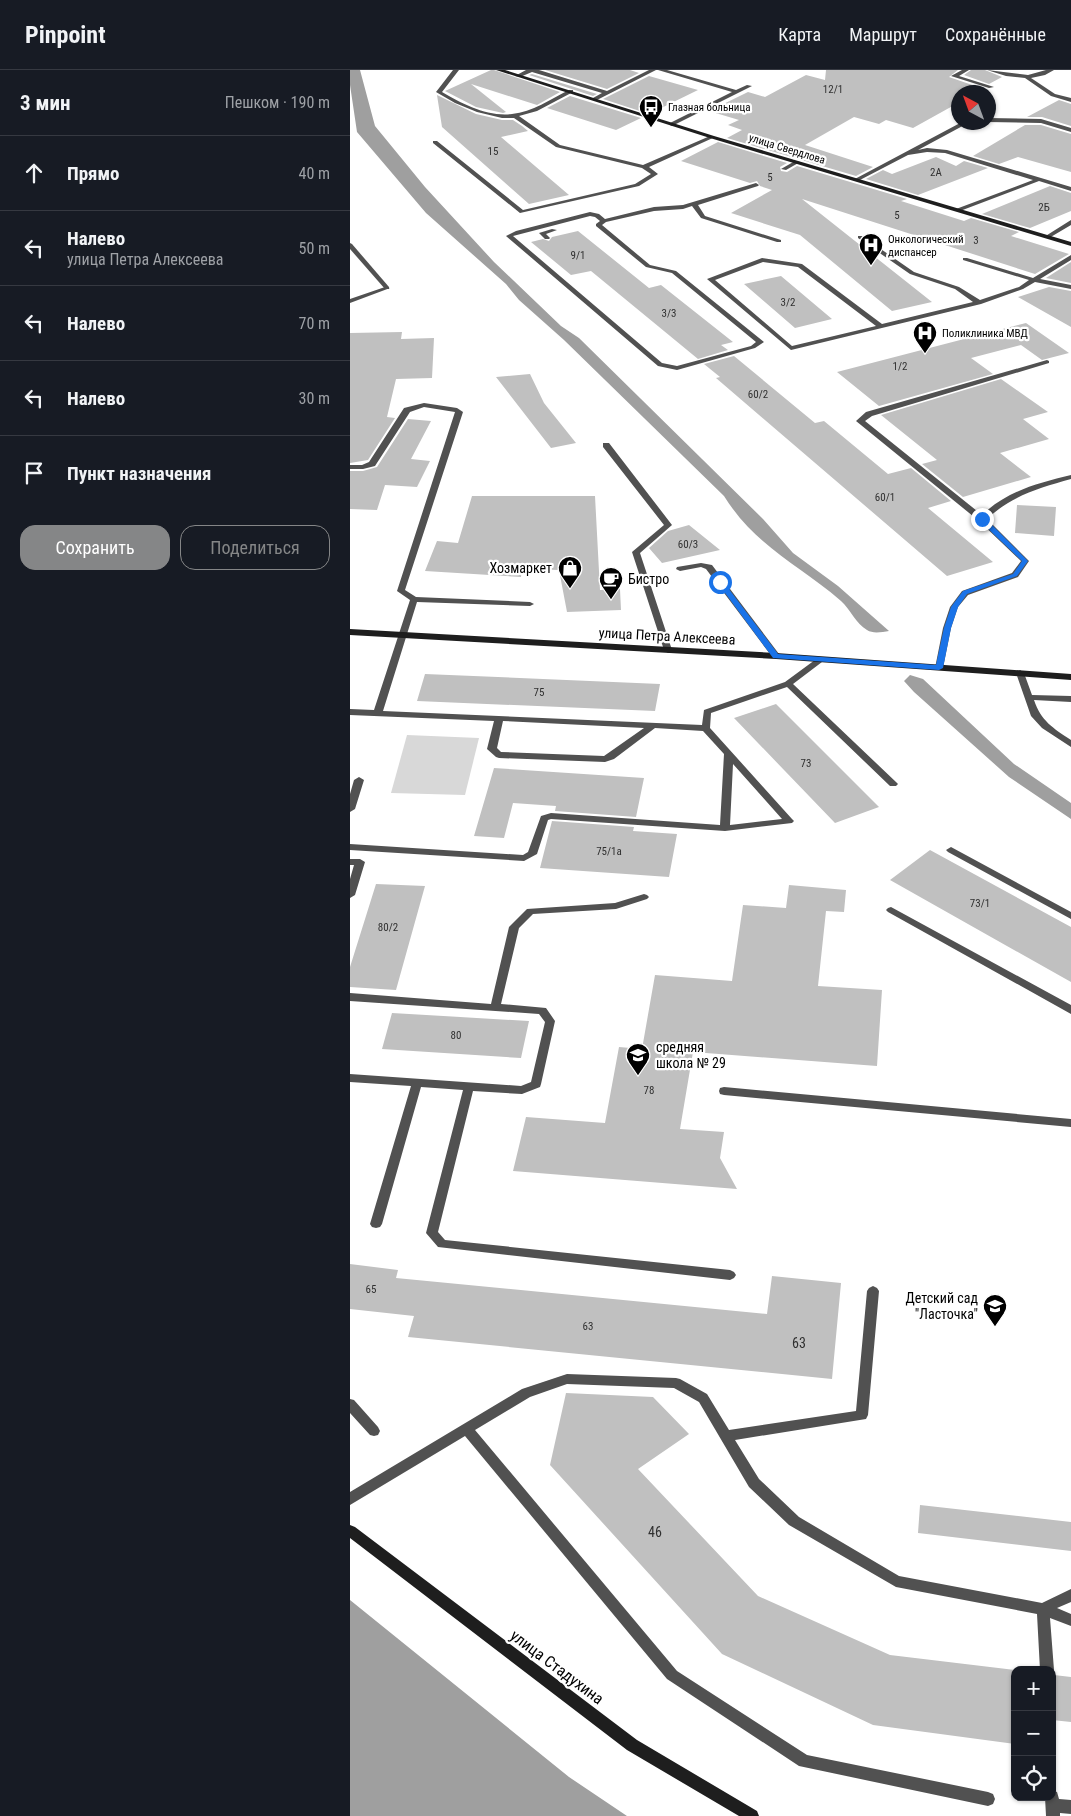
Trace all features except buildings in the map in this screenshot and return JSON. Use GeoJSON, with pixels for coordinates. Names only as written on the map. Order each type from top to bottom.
{"type":"FeatureCollection","features":[{"type":"Feature","properties":{"kind":"street"},"geometry":{"type":"LineString","coordinates":[[456,70],[439,92],[460,105],[506,117],[521,115],[571,91]]}},
{"type":"Feature","properties":{"kind":"street","name":"улица Свердлова"},"geometry":{"type":"LineString","coordinates":[[499,70],[571,91],[712,137],[1071,244]]}},
{"type":"Feature","properties":{"kind":"street"},"geometry":{"type":"LineString","coordinates":[[518,76],[532,70],[608,93]]}},
{"type":"Feature","properties":{"kind":"street"},"geometry":{"type":"LineString","coordinates":[[595,99],[653,70]]}},
{"type":"Feature","properties":{"kind":"street"},"geometry":{"type":"LineString","coordinates":[[661,70],[737,92]]}},
{"type":"Feature","properties":{"kind":"street"},"geometry":{"type":"LineString","coordinates":[[966,70],[954,76],[984,85]]}},
{"type":"Feature","properties":{"kind":"street"},"geometry":{"type":"LineString","coordinates":[[990,70],[1011,76],[1028,78],[1052,70]]}},
{"type":"Feature","properties":{"kind":"street"},"geometry":{"type":"LineString","coordinates":[[1028,78],[1053,95],[1071,100]]}},
{"type":"Feature","properties":{"kind":"street"},"geometry":{"type":"LineString","coordinates":[[672,124],[748,86]]}},
{"type":"Feature","properties":{"kind":"street"},"geometry":{"type":"LineString","coordinates":[[434,142],[522,212],[637,185],[655,174],[644,166],[558,146],[515,116]]}},
{"type":"Feature","properties":{"kind":"street"},"geometry":{"type":"LineString","coordinates":[[996,120],[1041,122],[1071,130]]}},
{"type":"Feature","properties":{"kind":"street"},"geometry":{"type":"LineString","coordinates":[[856,180],[952,130]]}},
{"type":"Feature","properties":{"kind":"street"},"geometry":{"type":"LineString","coordinates":[[644,166],[712,137]]}},
{"type":"Feature","properties":{"kind":"street"},"geometry":{"type":"LineString","coordinates":[[906,154],[927,150],[945,151],[1071,189]]}},
{"type":"Feature","properties":{"kind":"street"},"geometry":{"type":"LineString","coordinates":[[784,170],[797,162]]}},
{"type":"Feature","properties":{"kind":"street"},"geometry":{"type":"LineString","coordinates":[[958,210],[1040,179]]}},
{"type":"Feature","properties":{"kind":"street"},"geometry":{"type":"LineString","coordinates":[[547,238],[542,233],[650,210],[678,208],[756,185]]}},
{"type":"Feature","properties":{"kind":"street"},"geometry":{"type":"LineString","coordinates":[[694,204],[703,217],[779,241]]}},
{"type":"Feature","properties":{"kind":"street"},"geometry":{"type":"LineString","coordinates":[[590,214],[602,220],[598,225],[599,227],[648,266],[674,272],[759,339],[761,342],[759,345],[676,368],[664,368],[509,236],[518,232],[590,214]]}},
{"type":"Feature","properties":{"kind":"street"},"geometry":{"type":"LineString","coordinates":[[1046,237],[1071,222]]}},
{"type":"Feature","properties":{"kind":"street"},"geometry":{"type":"LineString","coordinates":[[860,237],[912,272],[957,288],[980,303]]}},
{"type":"Feature","properties":{"kind":"street"},"geometry":{"type":"LineString","coordinates":[[350,245],[386,288],[350,300]]}},
{"type":"Feature","properties":{"kind":"street"},"geometry":{"type":"LineString","coordinates":[[882,327],[800,265],[762,260],[710,279],[791,348],[882,327],[980,303],[1021,288],[1071,257]]}},
{"type":"Feature","properties":{"kind":"street"},"geometry":{"type":"LineString","coordinates":[[964,259],[1034,280],[1071,288]]}},
{"type":"Feature","properties":{"kind":"street"},"geometry":{"type":"LineString","coordinates":[[939,668],[947,628],[954,607],[965,593],[1015,575],[1025,561],[982,519],[860,422],[870,414],[1047,362]]}},
{"type":"Feature","properties":{"kind":"street"},"geometry":{"type":"LineString","coordinates":[[350,467],[363,467],[372,464],[407,410],[424,405],[454,408],[459,412],[401,591],[414,599],[530,604]]}},
{"type":"Feature","properties":{"kind":"street"},"geometry":{"type":"LineString","coordinates":[[606,445],[668,525],[636,552],[668,650]]}},
{"type":"Feature","properties":{"kind":"street"},"geometry":{"type":"LineString","coordinates":[[982,519],[1010,496],[1071,477]]}},
{"type":"Feature","properties":{"kind":"street"},"geometry":{"type":"LineString","coordinates":[[680,570],[701,565],[709,567],[776,656]]}},
{"type":"Feature","properties":{"kind":"street"},"geometry":{"type":"LineString","coordinates":[[378,713],[401,634],[414,599]]}},
{"type":"Feature","properties":{"kind":"street","name":"улица Петра Алексеева"},"geometry":{"type":"LineString","coordinates":[[350,632],[776,656],[1071,676]]}},
{"type":"Feature","properties":{"kind":"street"},"geometry":{"type":"LineString","coordinates":[[350,847],[524,858],[532,854],[544,818],[551,816],[725,828],[789,821],[706,728],[707,712],[788,684],[819,660]]}},
{"type":"Feature","properties":{"kind":"street"},"geometry":{"type":"LineString","coordinates":[[1020,673],[1034,714],[1045,726],[1071,744]]}},
{"type":"Feature","properties":{"kind":"street"},"geometry":{"type":"LineString","coordinates":[[788,684],[893,784]]}},
{"type":"Feature","properties":{"kind":"street"},"geometry":{"type":"LineString","coordinates":[[1028,697],[1071,700]]}},
{"type":"Feature","properties":{"kind":"street"},"geometry":{"type":"LineString","coordinates":[[350,712],[706,728]]}},
{"type":"Feature","properties":{"kind":"street"},"geometry":{"type":"LineString","coordinates":[[499,719],[492,749],[499,755],[605,759],[611,757],[652,726]]}},
{"type":"Feature","properties":{"kind":"street"},"geometry":{"type":"LineString","coordinates":[[725,828],[729,754]]}},
{"type":"Feature","properties":{"kind":"street"},"geometry":{"type":"LineString","coordinates":[[350,809],[359,780]]}},
{"type":"Feature","properties":{"kind":"street"},"geometry":{"type":"LineString","coordinates":[[951,850],[1071,916]]}},
{"type":"Feature","properties":{"kind":"street"},"geometry":{"type":"LineString","coordinates":[[350,862],[360,862],[350,895]]}},
{"type":"Feature","properties":{"kind":"street"},"geometry":{"type":"LineString","coordinates":[[495,1008],[514,927],[530,911],[616,906],[644,897]]}},
{"type":"Feature","properties":{"kind":"street"},"geometry":{"type":"LineString","coordinates":[[891,910],[1071,1010]]}},
{"type":"Feature","properties":{"kind":"street"},"geometry":{"type":"LineString","coordinates":[[350,997],[542,1012],[550,1021],[536,1084],[522,1090],[350,1078]]}},
{"type":"Feature","properties":{"kind":"street"},"geometry":{"type":"LineString","coordinates":[[376,1224],[417,1082]]}},
{"type":"Feature","properties":{"kind":"street"},"geometry":{"type":"LineString","coordinates":[[469,1086],[432,1233],[442,1244],[730,1275]]}},
{"type":"Feature","properties":{"kind":"street"},"geometry":{"type":"LineString","coordinates":[[724,1091],[1071,1123]]}},
{"type":"Feature","properties":{"kind":"street"},"geometry":{"type":"LineString","coordinates":[[727,1436],[862,1414],[873,1291]]}},
{"type":"Feature","properties":{"kind":"street"},"geometry":{"type":"LineString","coordinates":[[350,1499],[526,1393],[568,1380],[676,1383],[703,1398],[754,1483],[794,1520],[896,1581],[1043,1609],[1071,1620]]}},
{"type":"Feature","properties":{"kind":"street"},"geometry":{"type":"LineString","coordinates":[[350,1404],[374,1431]]}},
{"type":"Feature","properties":{"kind":"street"},"geometry":{"type":"LineString","coordinates":[[467,1429],[672,1675],[804,1761],[988,1799]]}},
{"type":"Feature","properties":{"kind":"street","name":"улица Стадухина"},"geometry":{"type":"LineString","coordinates":[[350,1531],[632,1745],[752,1816]]}},
{"type":"Feature","properties":{"kind":"street"},"geometry":{"type":"LineString","coordinates":[[1043,1609],[1071,1596]]}},
{"type":"Feature","properties":{"kind":"street"},"geometry":{"type":"LineString","coordinates":[[1043,1609],[1047,1666]]}},
{"type":"Feature","properties":{"kind":"street"},"geometry":{"type":"LineString","coordinates":[[1052,1806],[1071,1807]]}},
{"type":"Feature","properties":{"kind":"shaded area"},"geometry":{"type":"Polygon","coordinates":[[[350,70],[360,70],[375,126],[425,187],[494,262],[561,326],[579,338],[763,519],[793,553],[838,586],[889,631],[872,632],[867,630],[856,620],[841,601],[764,542],[736,514],[724,496],[564,340],[519,300],[506,284],[426,213],[357,132],[350,85],[350,70]]]}},
{"type":"Feature","properties":{"kind":"shaded area"},"geometry":{"type":"Polygon","coordinates":[[[910,675],[923,679],[1014,764],[1071,803],[1071,819],[1009,777],[914,692],[904,681],[910,675]]]}},
{"type":"Feature","properties":{"kind":"shaded area"},"geometry":{"type":"Polygon","coordinates":[[[407,735],[479,738],[465,795],[391,793],[407,735]]]}},
{"type":"Feature","properties":{"kind":"shaded area"},"geometry":{"type":"Polygon","coordinates":[[[350,1600],[569,1777],[627,1816],[350,1816],[350,1600]]]}},
{"type":"Feature","properties":{"kind":"place","name":"Глазная больница"},"geometry":{"type":"Point","coordinates":[651,128]}},
{"type":"Feature","properties":{"kind":"place","name":"Онкологический диспансер"},"geometry":{"type":"Point","coordinates":[871,266]}},
{"type":"Feature","properties":{"kind":"place","name":"Поликлиника МВД"},"geometry":{"type":"Point","coordinates":[925,354]}},
{"type":"Feature","properties":{"kind":"place","name":"Хозмаркет"},"geometry":{"type":"Point","coordinates":[570,589]}},
{"type":"Feature","properties":{"kind":"place","name":"Бистро"},"geometry":{"type":"Point","coordinates":[611,600]}},
{"type":"Feature","properties":{"kind":"place","name":"средняя школа № 29"},"geometry":{"type":"Point","coordinates":[638,1076]}},
{"type":"Feature","properties":{"kind":"place","name":"Детский сад \"Ласточка\""},"geometry":{"type":"Point","coordinates":[995,1327]}},
{"type":"Feature","properties":{"kind":"route"},"geometry":{"type":"LineString","coordinates":[[720,582],[776,656],[939,668],[947,628],[954,607],[965,593],[1015,575],[1025,561],[982,519]]}}]}
